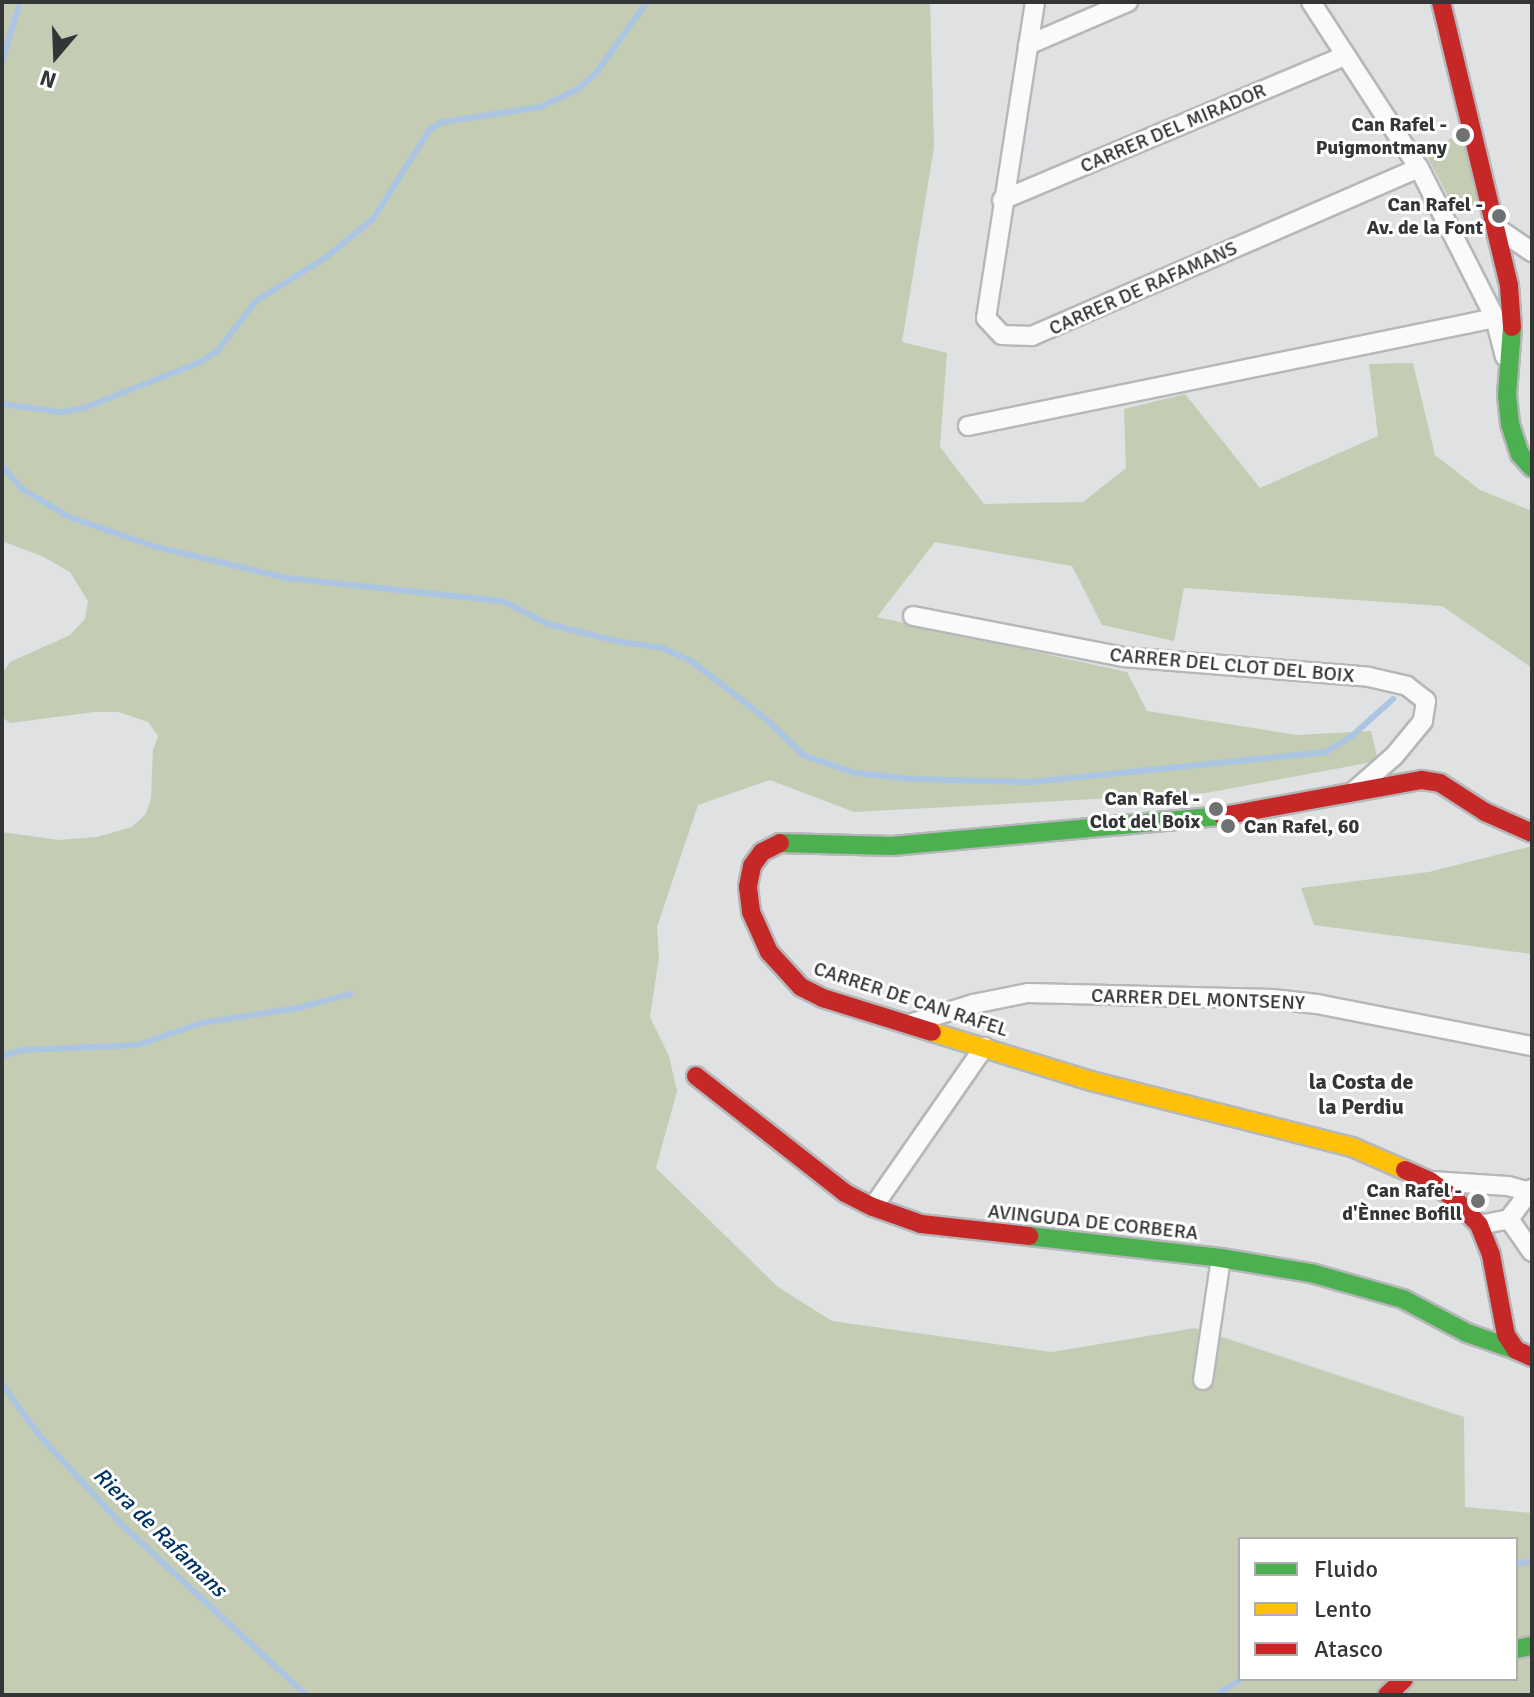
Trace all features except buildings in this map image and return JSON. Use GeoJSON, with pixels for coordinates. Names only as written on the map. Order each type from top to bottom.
{"type":"FeatureCollection","features":[{"type":"Feature","properties":{"kind":"street","name":"CARRER DE RAFAMANS"},"geometry":{"type":"LineString","coordinates":[[1035,2],[986,318],[1002,335],[1032,336],[1419,168]]}},
{"type":"Feature","properties":{"kind":"street"},"geometry":{"type":"LineString","coordinates":[[1028,45],[1128,2]]}},
{"type":"Feature","properties":{"kind":"street"},"geometry":{"type":"LineString","coordinates":[[1311,2],[1419,168],[1495,318],[1509,372]]}},
{"type":"Feature","properties":{"kind":"street"},"geometry":{"type":"LineString","coordinates":[[1441,2],[1513,317],[1509,372],[1510,424],[1520,454],[1532,468]]}},
{"type":"Feature","properties":{"kind":"street","name":"CARRER DEL MIRADOR"},"geometry":{"type":"LineString","coordinates":[[1002,200],[1345,56]]}},
{"type":"Feature","properties":{"kind":"street"},"geometry":{"type":"LineString","coordinates":[[1494,226],[1532,252]]}},
{"type":"Feature","properties":{"kind":"street"},"geometry":{"type":"LineString","coordinates":[[968,426],[1495,318]]}},
{"type":"Feature","properties":{"kind":"street","name":"CARRER DEL CLOT DEL BOIX"},"geometry":{"type":"LineString","coordinates":[[913,616],[1123,657],[1369,677],[1407,686],[1426,701],[1423,721],[1394,756],[1351,794]]}},
{"type":"Feature","properties":{"kind":"street","name":"CARRER DE CAN RAFEL"},"geometry":{"type":"LineString","coordinates":[[1524,1353],[1506,1335],[1491,1255],[1479,1225],[1455,1199],[1430,1181],[1352,1147],[1150,1097],[823,998],[801,987],[784,971],[764,942],[751,912],[748,887],[752,866],[762,852],[778,843],[892,846],[1166,823],[1243,814],[1422,780],[1440,783],[1485,812],[1532,833]]}},
{"type":"Feature","properties":{"kind":"street","name":"CARRER DEL MONTSENY"},"geometry":{"type":"LineString","coordinates":[[912,1023],[973,1004],[1028,993],[1273,999],[1317,1004],[1532,1046]]}},
{"type":"Feature","properties":{"kind":"street"},"geometry":{"type":"LineString","coordinates":[[873,1207],[984,1047]]}},
{"type":"Feature","properties":{"kind":"street","name":"AVINGUDA DE CORBERA"},"geometry":{"type":"LineString","coordinates":[[696,1076],[845,1193],[921,1224],[1221,1258],[1359,1284],[1403,1299],[1467,1333],[1524,1353]]}},
{"type":"Feature","properties":{"kind":"street"},"geometry":{"type":"LineString","coordinates":[[1430,1181],[1530,1190],[1509,1219],[1479,1225]]}},
{"type":"Feature","properties":{"kind":"street"},"geometry":{"type":"LineString","coordinates":[[1509,1219],[1532,1252]]}},
{"type":"Feature","properties":{"kind":"street"},"geometry":{"type":"LineString","coordinates":[[1203,1380],[1221,1258]]}},
{"type":"Feature","properties":{"kind":"street"},"geometry":{"type":"LineString","coordinates":[[1387,1695],[1402,1681]]}},
{"type":"Feature","properties":{"kind":"green space"},"geometry":{"type":"Polygon","coordinates":[[[2,2],[930,2],[934,147],[902,342],[947,353],[940,447],[984,504],[1083,502],[1126,468],[1124,409],[1185,394],[1260,488],[1378,436],[1369,364],[1413,363],[1435,455],[1480,490],[1532,511],[1532,668],[1442,606],[1184,588],[1174,641],[1102,625],[1072,566],[935,542],[877,617],[1127,672],[1147,711],[1297,735],[1371,731],[1378,761],[1206,793],[854,812],[770,780],[698,805],[657,927],[659,957],[650,1017],[669,1056],[677,1091],[656,1168],[778,1287],[832,1321],[1052,1352],[1195,1328],[1464,1417],[1465,1507],[1532,1513],[1532,1695],[2,1695],[2,832],[59,840],[97,837],[132,827],[146,814],[151,798],[153,750],[158,736],[148,722],[119,712],[94,712],[10,723],[2,717],[2,674],[10,662],[70,635],[85,619],[88,601],[70,572],[42,556],[2,541],[2,2]]]}},
{"type":"Feature","properties":{"kind":"green space"},"geometry":{"type":"Polygon","coordinates":[[[1463,132],[1478,203],[1469,213],[1453,207],[1425,152],[1463,132]]]}},
{"type":"Feature","properties":{"kind":"green space"},"geometry":{"type":"Polygon","coordinates":[[[1532,846],[1532,954],[1314,925],[1301,888],[1429,872],[1532,846]]]}},
{"type":"Feature","properties":{"kind":"waterway"},"geometry":{"type":"LineString","coordinates":[[2,61],[20,2]]}},
{"type":"Feature","properties":{"kind":"waterway"},"geometry":{"type":"LineString","coordinates":[[2,404],[60,412],[84,408],[200,362],[217,351],[256,301],[325,258],[373,219],[430,129],[443,122],[540,107],[578,89],[596,73],[647,2]]}},
{"type":"Feature","properties":{"kind":"waterway"},"geometry":{"type":"LineString","coordinates":[[2,466],[22,489],[69,517],[153,546],[286,578],[503,601],[548,624],[616,641],[663,648],[691,661],[766,719],[803,755],[856,773],[914,779],[1031,782],[1326,752],[1353,735],[1393,699]]}},
{"type":"Feature","properties":{"kind":"waterway"},"geometry":{"type":"LineString","coordinates":[[2,1056],[23,1050],[138,1045],[201,1023],[298,1008],[350,994]]}},
{"type":"Feature","properties":{"kind":"waterway","name":"Riera de Rafamans"},"geometry":{"type":"LineString","coordinates":[[2,1384],[39,1435],[122,1525],[306,1695]]}},
{"type":"Feature","properties":{"kind":"waterway","name":"Riera de Rafamans"},"geometry":{"type":"LineString","coordinates":[[1518,1563],[1532,1562]]}},
{"type":"Feature","properties":{"kind":"waterway","name":"Riera de Rafamans"},"geometry":{"type":"LineString","coordinates":[[1216,1695],[1239,1681]]}},
{"type":"Feature","properties":{"kind":"traffic: fast"},"geometry":{"type":"LineString","coordinates":[[1512,327],[1507,395],[1510,424],[1520,454],[1532,468]]}},
{"type":"Feature","properties":{"kind":"traffic: fast"},"geometry":{"type":"LineString","coordinates":[[780,843],[892,846],[1223,816]]}},
{"type":"Feature","properties":{"kind":"traffic: fast"},"geometry":{"type":"LineString","coordinates":[[1029,1236],[1221,1258],[1311,1273],[1403,1299],[1467,1333],[1516,1350]]}},
{"type":"Feature","properties":{"kind":"traffic: fast"},"geometry":{"type":"LineString","coordinates":[[1518,1649],[1532,1646]]}},
{"type":"Feature","properties":{"kind":"traffic: slow"},"geometry":{"type":"LineString","coordinates":[[932,1032],[1091,1081],[1352,1147],[1405,1170]]}},
{"type":"Feature","properties":{"kind":"traffic: jam"},"geometry":{"type":"LineString","coordinates":[[1441,2],[1509,286],[1512,327]]}},
{"type":"Feature","properties":{"kind":"traffic: jam"},"geometry":{"type":"LineString","coordinates":[[1223,816],[1422,780],[1440,783],[1485,812],[1532,833]]}},
{"type":"Feature","properties":{"kind":"traffic: jam"},"geometry":{"type":"LineString","coordinates":[[780,843],[762,852],[752,866],[748,887],[751,912],[769,952],[801,987],[823,998],[932,1032]]}},
{"type":"Feature","properties":{"kind":"traffic: jam"},"geometry":{"type":"LineString","coordinates":[[696,1076],[845,1193],[873,1207],[921,1224],[1029,1236]]}},
{"type":"Feature","properties":{"kind":"traffic: jam"},"geometry":{"type":"LineString","coordinates":[[1405,1170],[1430,1181],[1455,1199],[1479,1225],[1491,1255],[1506,1335],[1516,1350],[1532,1357]]}},
{"type":"Feature","properties":{"kind":"traffic: jam"},"geometry":{"type":"LineString","coordinates":[[1387,1695],[1402,1681]]}},
{"type":"Feature","properties":{"kind":"place","name":"Can Rafel - Puigmontmany"},"geometry":{"type":"Point","coordinates":[1463,135]}},
{"type":"Feature","properties":{"kind":"place","name":"Can Rafel - Av. de la Font"},"geometry":{"type":"Point","coordinates":[1499,216]}},
{"type":"Feature","properties":{"kind":"place","name":"Can Rafel - Clot del Boix"},"geometry":{"type":"Point","coordinates":[1216,809]}},
{"type":"Feature","properties":{"kind":"place","name":"Can Rafel, 60"},"geometry":{"type":"Point","coordinates":[1228,826]}},
{"type":"Feature","properties":{"kind":"place","name":"Can Rafel - d'Ènnec Bofill"},"geometry":{"type":"Point","coordinates":[1478,1201]}},
{"type":"Feature","properties":{"kind":"district","name":"la Costa de la Perdiu"},"geometry":{"type":"Point","coordinates":[1361,1094]}}]}
